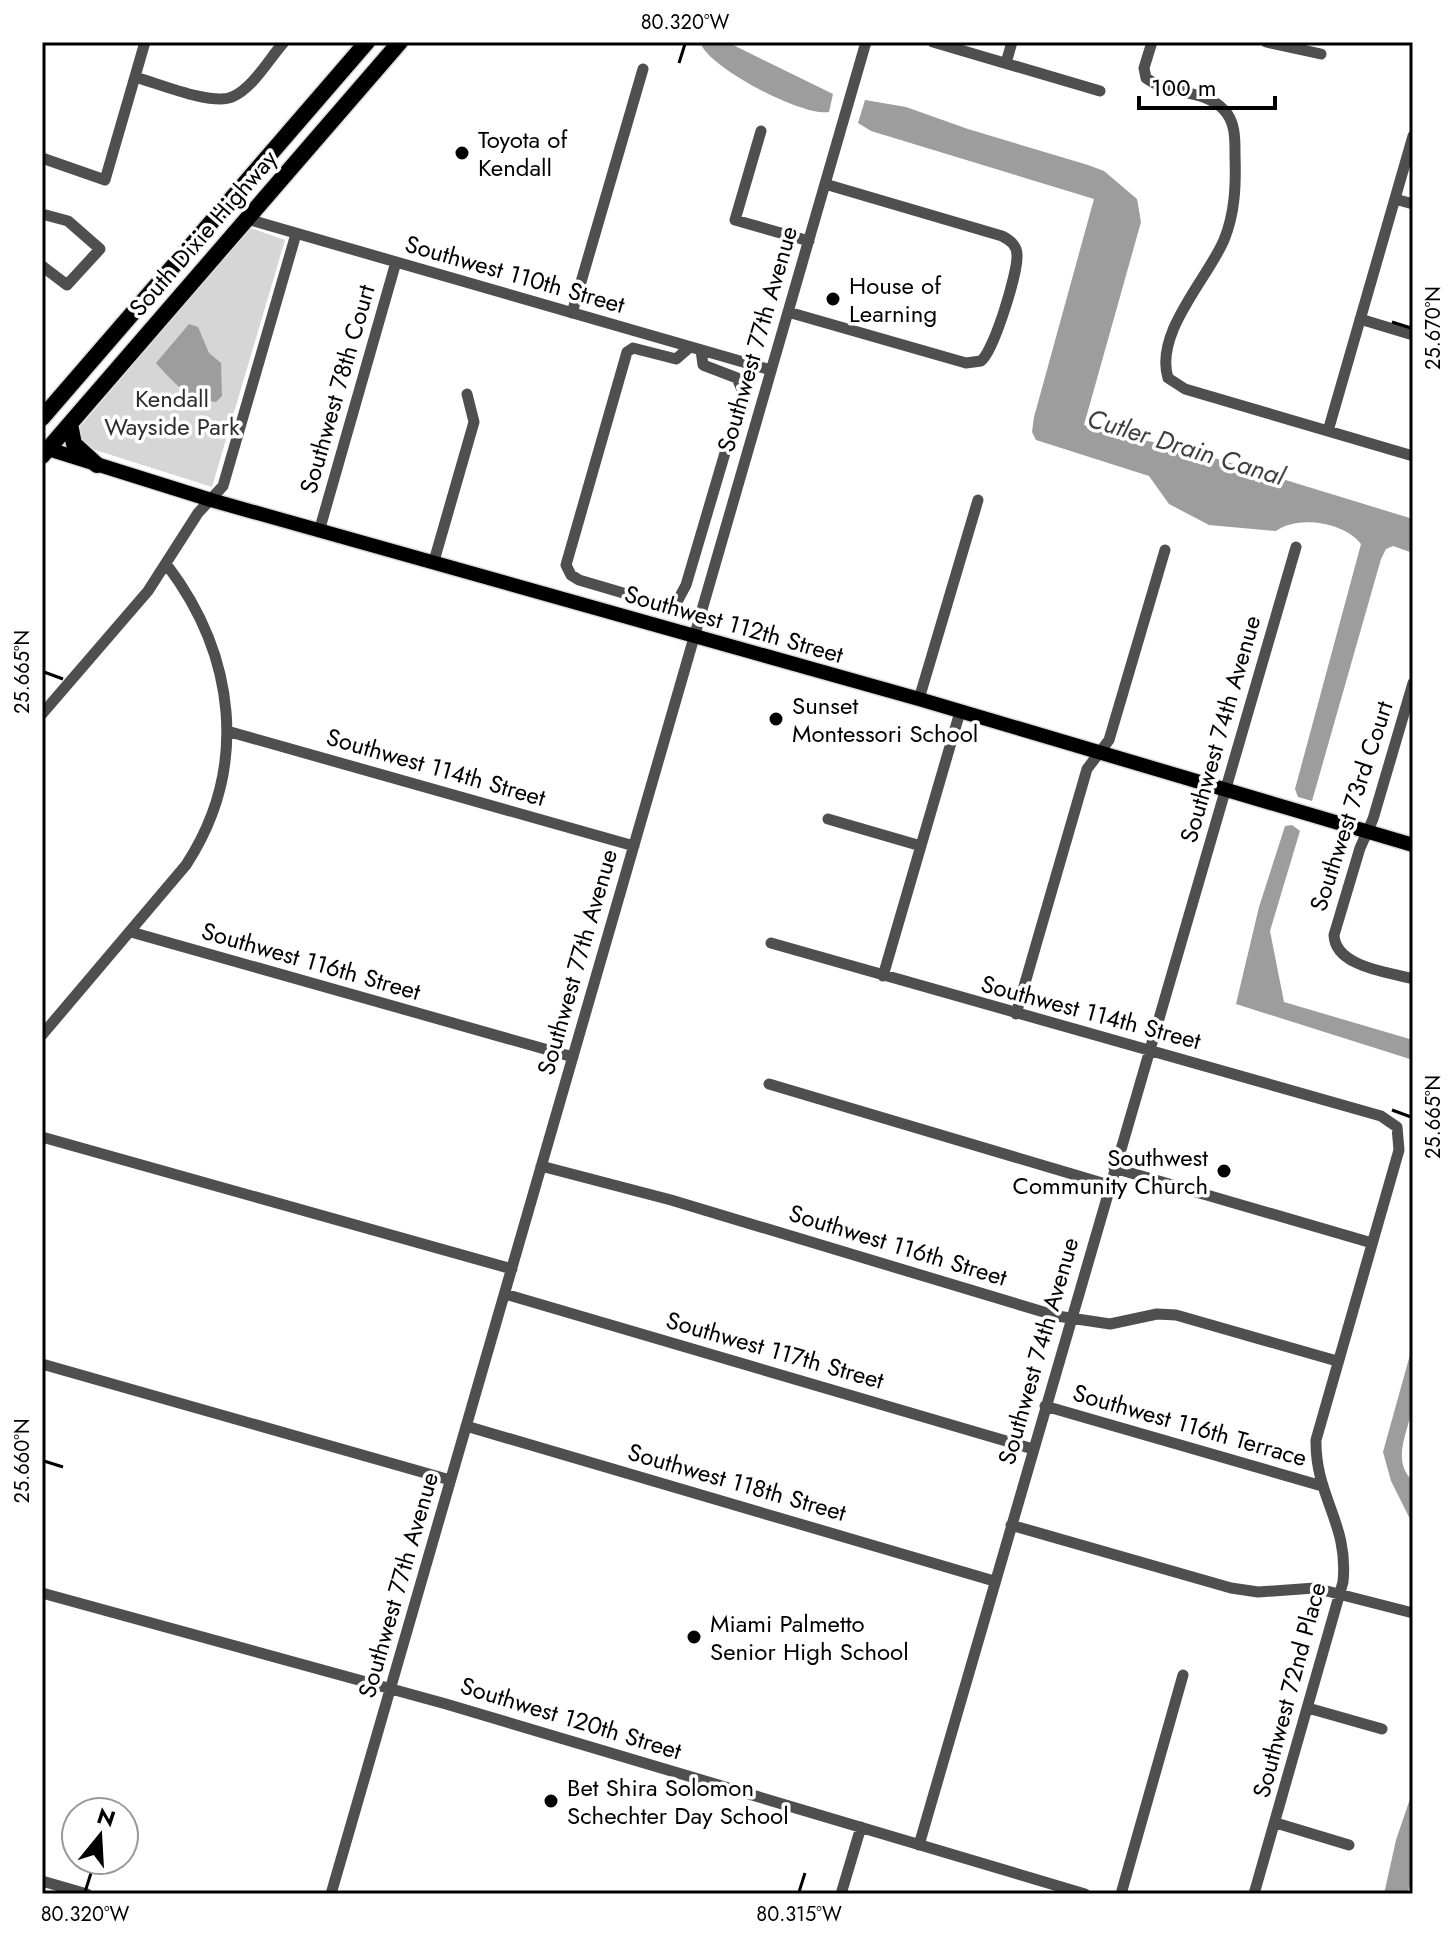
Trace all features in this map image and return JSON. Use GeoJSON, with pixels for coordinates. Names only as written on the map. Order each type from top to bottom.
{"type":"FeatureCollection","features":[{"type":"Feature","properties":{"kind":"highway","name":"South Dixie Highway"},"geometry":{"type":"LineString","coordinates":[[42,418],[367,42]]}},
{"type":"Feature","properties":{"kind":"highway","name":"South Dixie Highway"},"geometry":{"type":"LineString","coordinates":[[44,451],[400,42]]}},
{"type":"Feature","properties":{"kind":"highway"},"geometry":{"type":"LineString","coordinates":[[221,210],[247,219]]}},
{"type":"Feature","properties":{"kind":"highway"},"geometry":{"type":"LineString","coordinates":[[70,424],[74,444],[97,465]]}},
{"type":"Feature","properties":{"kind":"main road","name":"Southwest 112th Street"},"geometry":{"type":"LineString","coordinates":[[44,451],[919,699],[1413,845]]}},
{"type":"Feature","properties":{"kind":"street"},"geometry":{"type":"LineString","coordinates":[[102,179],[145,42]]}},
{"type":"Feature","properties":{"kind":"street"},"geometry":{"type":"LineString","coordinates":[[135,77],[207,98],[226,99],[244,89],[284,42]]}},
{"type":"Feature","properties":{"kind":"street","name":"Southwest 77th Avenue"},"geometry":{"type":"LineString","coordinates":[[331,1894],[866,42]]}},
{"type":"Feature","properties":{"kind":"street"},"geometry":{"type":"LineString","coordinates":[[933,42],[1100,91]]}},
{"type":"Feature","properties":{"kind":"street"},"geometry":{"type":"LineString","coordinates":[[1006,63],[1012,42]]}},
{"type":"Feature","properties":{"kind":"street"},"geometry":{"type":"LineString","coordinates":[[1152,42],[1144,68],[1146,78],[1223,108],[1235,135],[1232,213],[1223,243],[1181,312],[1167,359],[1166,374],[1171,382],[1185,389],[1413,456]]}},
{"type":"Feature","properties":{"kind":"street"},"geometry":{"type":"LineString","coordinates":[[1266,42],[1321,54]]}},
{"type":"Feature","properties":{"kind":"street"},"geometry":{"type":"LineString","coordinates":[[572,313],[643,69]]}},
{"type":"Feature","properties":{"kind":"street"},"geometry":{"type":"LineString","coordinates":[[761,131],[735,220],[809,241]]}},
{"type":"Feature","properties":{"kind":"street"},"geometry":{"type":"LineString","coordinates":[[1328,431],[1413,136]]}},
{"type":"Feature","properties":{"kind":"street"},"geometry":{"type":"LineString","coordinates":[[42,158],[102,179]]}},
{"type":"Feature","properties":{"kind":"street"},"geometry":{"type":"LineString","coordinates":[[42,166],[93,181],[102,179]]}},
{"type":"Feature","properties":{"kind":"street"},"geometry":{"type":"LineString","coordinates":[[788,312],[966,363],[981,361],[992,345],[1016,263],[1016,248],[1002,236],[825,184]]}},
{"type":"Feature","properties":{"kind":"street"},"geometry":{"type":"LineString","coordinates":[[1395,199],[1413,204]]}},
{"type":"Feature","properties":{"kind":"street"},"geometry":{"type":"LineString","coordinates":[[42,213],[68,221],[100,249],[67,285],[44,268],[42,282]]}},
{"type":"Feature","properties":{"kind":"street","name":"Southwest 110th Street"},"geometry":{"type":"LineString","coordinates":[[247,219],[771,370]]}},
{"type":"Feature","properties":{"kind":"street"},"geometry":{"type":"LineString","coordinates":[[42,714],[167,565],[223,486],[296,234]]}},
{"type":"Feature","properties":{"kind":"street","name":"Southwest 78th Court"},"geometry":{"type":"LineString","coordinates":[[320,528],[396,262]]}},
{"type":"Feature","properties":{"kind":"street"},"geometry":{"type":"LineString","coordinates":[[1360,319],[1413,335]]}},
{"type":"Feature","properties":{"kind":"street"},"geometry":{"type":"LineString","coordinates":[[651,353],[659,338]]}},
{"type":"Feature","properties":{"kind":"street"},"geometry":{"type":"LineString","coordinates":[[633,348],[676,359],[695,348],[706,367],[737,378],[743,392],[686,585],[678,600],[664,605],[579,580],[571,575],[566,565],[625,355],[633,348]]}},
{"type":"Feature","properties":{"kind":"street"},"geometry":{"type":"LineString","coordinates":[[434,561],[474,422],[467,394]]}},
{"type":"Feature","properties":{"kind":"street"},"geometry":{"type":"LineString","coordinates":[[919,699],[978,500]]}},
{"type":"Feature","properties":{"kind":"street","name":"Southwest 74th Avenue"},"geometry":{"type":"LineString","coordinates":[[919,1845],[1296,547]]}},
{"type":"Feature","properties":{"kind":"street"},"geometry":{"type":"LineString","coordinates":[[1016,1014],[1087,769],[1109,740],[1165,550]]}},
{"type":"Feature","properties":{"kind":"street"},"geometry":{"type":"LineString","coordinates":[[42,1035],[177,876],[202,838],[219,791],[227,731],[224,692],[213,643],[195,605],[167,565]]}},
{"type":"Feature","properties":{"kind":"street","name":"Southwest 73rd Court"},"geometry":{"type":"LineString","coordinates":[[1413,683],[1338,918],[1335,942],[1346,958],[1413,979]]}},
{"type":"Feature","properties":{"kind":"street"},"geometry":{"type":"LineString","coordinates":[[883,976],[960,712]]}},
{"type":"Feature","properties":{"kind":"street","name":"Southwest 114th Street"},"geometry":{"type":"LineString","coordinates":[[227,731],[634,846]]}},
{"type":"Feature","properties":{"kind":"street"},"geometry":{"type":"LineString","coordinates":[[828,819],[921,846]]}},
{"type":"Feature","properties":{"kind":"street","name":"Southwest 116th Street"},"geometry":{"type":"LineString","coordinates":[[131,932],[573,1057]]}},
{"type":"Feature","properties":{"kind":"street","name":"Southwest 114th Street"},"geometry":{"type":"LineString","coordinates":[[771,943],[1381,1116],[1397,1127]]}},
{"type":"Feature","properties":{"kind":"street"},"geometry":{"type":"LineString","coordinates":[[769,1084],[1109,1185]]}},
{"type":"Feature","properties":{"kind":"street","name":"Southwest 72nd Place"},"geometry":{"type":"LineString","coordinates":[[1254,1894],[1340,1593],[1343,1543],[1322,1486],[1316,1440],[1399,1150],[1397,1127]]}},
{"type":"Feature","properties":{"kind":"street"},"geometry":{"type":"LineString","coordinates":[[42,1137],[512,1269]]}},
{"type":"Feature","properties":{"kind":"street","name":"Southwest 116th Street"},"geometry":{"type":"LineString","coordinates":[[541,1166],[1071,1318],[1110,1324],[1157,1314],[1176,1315],[1337,1361]]}},
{"type":"Feature","properties":{"kind":"street"},"geometry":{"type":"LineString","coordinates":[[1114,1168],[1372,1243]]}},
{"type":"Feature","properties":{"kind":"street","name":"Southwest 117th Street"},"geometry":{"type":"LineString","coordinates":[[505,1294],[1033,1449]]}},
{"type":"Feature","properties":{"kind":"street"},"geometry":{"type":"LineString","coordinates":[[42,1364],[450,1480]]}},
{"type":"Feature","properties":{"kind":"street","name":"Southwest 116th Terrace"},"geometry":{"type":"LineString","coordinates":[[1045,1406],[1322,1486]]}},
{"type":"Feature","properties":{"kind":"street","name":"Southwest 118th Street"},"geometry":{"type":"LineString","coordinates":[[466,1426],[994,1581]]}},
{"type":"Feature","properties":{"kind":"street"},"geometry":{"type":"LineString","coordinates":[[1011,1525],[1231,1588],[1258,1592],[1315,1588],[1413,1613]]}},
{"type":"Feature","properties":{"kind":"street","name":"Southwest 120th Street"},"geometry":{"type":"LineString","coordinates":[[42,1593],[392,1688],[1085,1894]]}},
{"type":"Feature","properties":{"kind":"street"},"geometry":{"type":"LineString","coordinates":[[1121,1894],[1183,1675]]}},
{"type":"Feature","properties":{"kind":"street"},"geometry":{"type":"LineString","coordinates":[[1308,1708],[1382,1729]]}},
{"type":"Feature","properties":{"kind":"street"},"geometry":{"type":"LineString","coordinates":[[1276,1823],[1349,1845]]}},
{"type":"Feature","properties":{"kind":"street"},"geometry":{"type":"LineString","coordinates":[[841,1894],[861,1827]]}},
{"type":"Feature","properties":{"kind":"street"},"geometry":{"type":"LineString","coordinates":[[42,1881],[87,1894]]}},
{"type":"Feature","properties":{"kind":"green space","name":"Kendall Wayside Park"},"geometry":{"type":"Polygon","coordinates":[[[250,228],[285,240],[212,487],[89,448],[81,441],[80,427],[250,228]]]}},
{"type":"Feature","properties":{"kind":"shaded area"},"geometry":{"type":"Polygon","coordinates":[[[700,42],[727,42],[833,94],[829,112],[799,107],[757,88],[719,64],[700,42]]]}},
{"type":"Feature","properties":{"kind":"shaded area"},"geometry":{"type":"Polygon","coordinates":[[[865,100],[906,107],[1088,165],[1104,171],[1137,199],[1141,222],[1084,425],[1201,454],[1413,519],[1413,553],[1393,546],[1386,549],[1381,559],[1312,801],[1298,797],[1295,789],[1361,544],[1344,530],[1320,523],[1296,523],[1276,531],[1209,525],[1169,504],[1149,476],[1036,440],[1032,432],[1034,417],[1094,199],[871,131],[858,123],[865,100]]]}},
{"type":"Feature","properties":{"kind":"shaded area"},"geometry":{"type":"Polygon","coordinates":[[[189,324],[198,327],[209,353],[221,363],[222,396],[216,402],[189,394],[156,363],[189,324]]]}},
{"type":"Feature","properties":{"kind":"shaded area"},"geometry":{"type":"Polygon","coordinates":[[[1292,825],[1300,831],[1270,931],[1284,1002],[1413,1040],[1413,1060],[1236,1004],[1259,907],[1285,826],[1292,825]]]}},
{"type":"Feature","properties":{"kind":"shaded area"},"geometry":{"type":"Polygon","coordinates":[[[1413,1344],[1413,1402],[1402,1453],[1406,1472],[1413,1481],[1413,1525],[1391,1481],[1383,1452],[1413,1344]]]}},
{"type":"Feature","properties":{"kind":"shaded area"},"geometry":{"type":"Polygon","coordinates":[[[1413,1790],[1411,1883],[1407,1894],[1384,1894],[1396,1840],[1413,1790]]]}},
{"type":"Feature","properties":{"kind":"place","name":"Toyota of Kendall"},"geometry":{"type":"Point","coordinates":[462,153]}},
{"type":"Feature","properties":{"kind":"place","name":"House of Learning"},"geometry":{"type":"Point","coordinates":[833,299]}},
{"type":"Feature","properties":{"kind":"place","name":"Sunset Montessori School"},"geometry":{"type":"Point","coordinates":[776,719]}},
{"type":"Feature","properties":{"kind":"place","name":"Southwest Community Church"},"geometry":{"type":"Point","coordinates":[1224,1171]}},
{"type":"Feature","properties":{"kind":"place","name":"Miami Palmetto Senior High School"},"geometry":{"type":"Point","coordinates":[694,1637]}},
{"type":"Feature","properties":{"kind":"place","name":"Bet Shira Solomon Schechter Day School"},"geometry":{"type":"Point","coordinates":[551,1801]}},
{"type":"Feature","properties":{"kind":"water label","name":"Cutler Drain Canal"},"geometry":{"type":"Point","coordinates":[1186,447]}}]}
